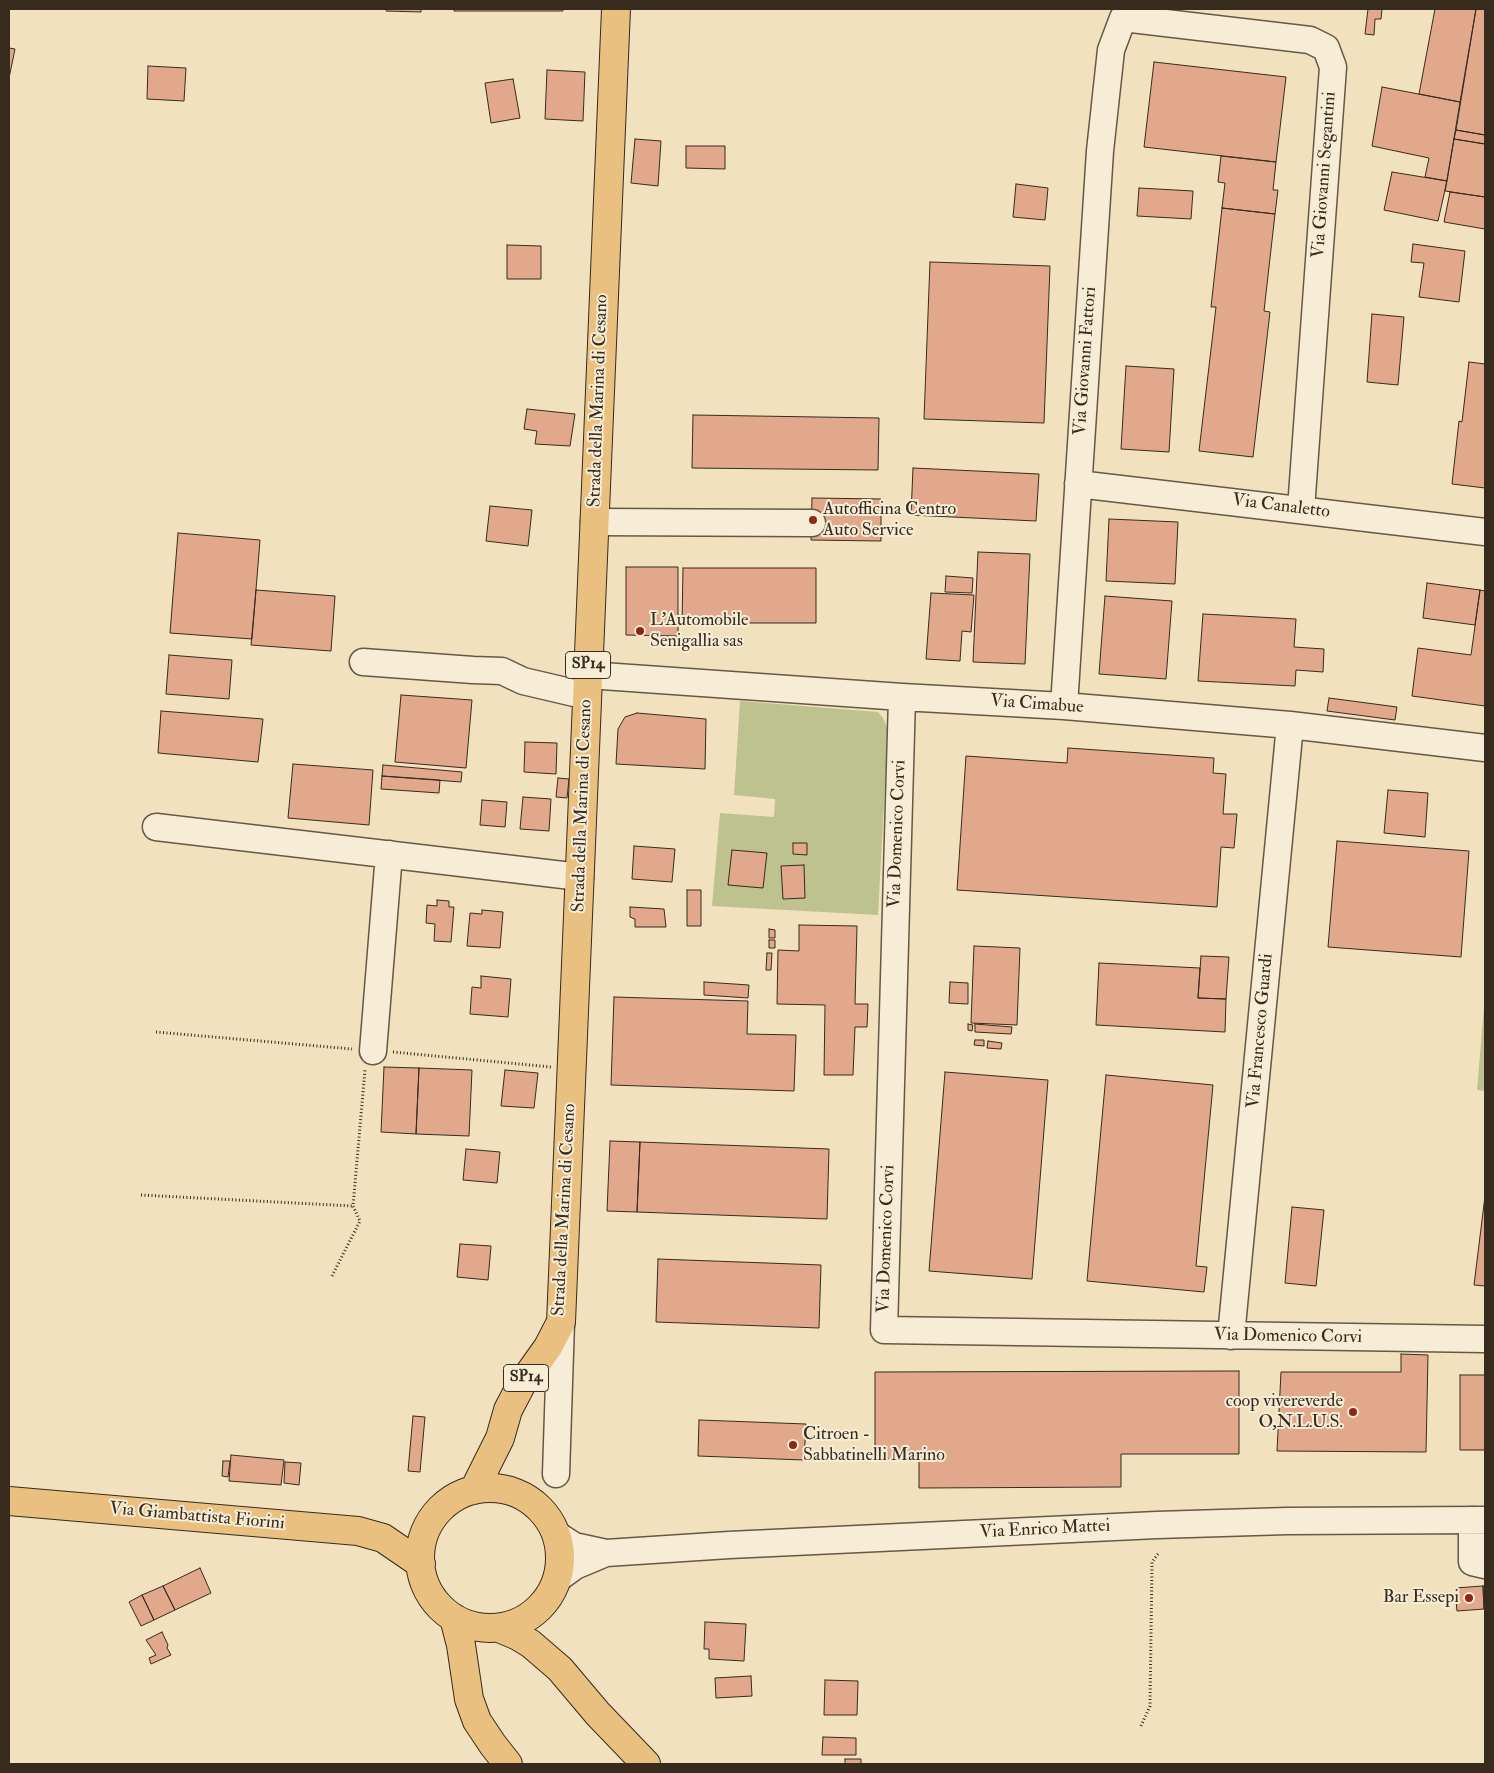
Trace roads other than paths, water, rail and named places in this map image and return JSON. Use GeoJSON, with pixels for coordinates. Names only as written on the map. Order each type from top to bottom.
{"type":"FeatureCollection","features":[{"type":"Feature","properties":{"kind":"main road","name":"Strada della Marina di Cesano"},"geometry":{"type":"LineString","coordinates":[[474,1490],[500,1438],[508,1410],[521,1384],[548,1347],[561,1322],[616,9]]}},
{"type":"Feature","properties":{"kind":"main road","name":"Strada della Marina di Cesano"},"geometry":{"type":"LineString","coordinates":[[500,1438],[507,1466],[518,1494]]}},
{"type":"Feature","properties":{"kind":"main road"},"geometry":{"type":"LineString","coordinates":[[560,1669],[548,1645],[545,1623],[552,1589],[560,1564],[557,1536],[548,1518],[535,1504],[518,1494],[496,1488],[474,1490],[455,1498],[439,1511],[428,1528],[422,1545],[421,1564],[424,1580],[431,1595],[441,1608],[454,1618],[468,1625],[491,1628],[518,1636],[531,1644],[560,1669],[598,1714],[646,1764]]}},
{"type":"Feature","properties":{"kind":"main road","name":"Via Giambattista Fiorini"},"geometry":{"type":"LineString","coordinates":[[9,1501],[358,1531],[384,1538],[401,1538],[428,1528]]}},
{"type":"Feature","properties":{"kind":"main road","name":"Via Giambattista Fiorini"},"geometry":{"type":"LineString","coordinates":[[384,1538],[421,1564]]}},
{"type":"Feature","properties":{"kind":"main road"},"geometry":{"type":"LineString","coordinates":[[466,1676],[472,1654],[491,1628],[518,1623],[534,1612],[552,1589]]}},
{"type":"Feature","properties":{"kind":"main road"},"geometry":{"type":"LineString","coordinates":[[454,1618],[469,1699],[478,1721],[493,1746],[508,1764]]}},
{"type":"Feature","properties":{"kind":"street","name":"Via Giovanni Fattori"},"geometry":{"type":"LineString","coordinates":[[1064,706],[1100,151],[1111,50],[1123,18]]}},
{"type":"Feature","properties":{"kind":"street","name":"Via Giovanni Segantini"},"geometry":{"type":"LineString","coordinates":[[1123,18],[1310,40],[1326,48],[1333,67],[1301,509]]}},
{"type":"Feature","properties":{"kind":"street","name":"Via Canaletto"},"geometry":{"type":"LineString","coordinates":[[1078,484],[1485,532]]}},
{"type":"Feature","properties":{"kind":"street"},"geometry":{"type":"LineString","coordinates":[[594,522],[812,523]]}},
{"type":"Feature","properties":{"kind":"street","name":"Via Cimabue"},"geometry":{"type":"LineString","coordinates":[[363,662],[502,671],[523,681],[588,686],[902,697],[1064,706],[1290,725],[1485,748]]}},
{"type":"Feature","properties":{"kind":"street","name":"Via Domenico Corvi"},"geometry":{"type":"LineString","coordinates":[[902,697],[884,1330],[1485,1339]]}},
{"type":"Feature","properties":{"kind":"street","name":"Via Francesco Guardi"},"geometry":{"type":"LineString","coordinates":[[1231,1336],[1290,725]]}},
{"type":"Feature","properties":{"kind":"street"},"geometry":{"type":"LineString","coordinates":[[156,827],[580,877]]}},
{"type":"Feature","properties":{"kind":"street"},"geometry":{"type":"LineString","coordinates":[[369,1056],[389,854]]}},
{"type":"Feature","properties":{"kind":"street"},"geometry":{"type":"LineString","coordinates":[[556,1474],[561,1322]]}},
{"type":"Feature","properties":{"kind":"street"},"geometry":{"type":"LineString","coordinates":[[1479,1520],[1472,1562],[1485,1566]]}},
{"type":"Feature","properties":{"kind":"street","name":"Via Enrico Mattei"},"geometry":{"type":"LineString","coordinates":[[557,1536],[574,1546],[606,1553],[1157,1525],[1287,1521],[1479,1520]]}},
{"type":"Feature","properties":{"kind":"street","name":"Via Enrico Mattei"},"geometry":{"type":"LineString","coordinates":[[552,1589],[575,1566],[606,1553]]}},
{"type":"Feature","properties":{"kind":"place","name":"Autofficina Centro Auto Service"},"geometry":{"type":"Point","coordinates":[813,520]}},
{"type":"Feature","properties":{"kind":"place","name":"L'Automobile Senigallia sas"},"geometry":{"type":"Point","coordinates":[640,631]}},
{"type":"Feature","properties":{"kind":"place","name":"coop vivereverde O,N.L.U.S."},"geometry":{"type":"Point","coordinates":[1353,1412]}},
{"type":"Feature","properties":{"kind":"place","name":"Citroen - Sabbatinelli Marino"},"geometry":{"type":"Point","coordinates":[793,1445]}},
{"type":"Feature","properties":{"kind":"place","name":"Bar Essepi"},"geometry":{"type":"Point","coordinates":[1469,1598]}}]}
